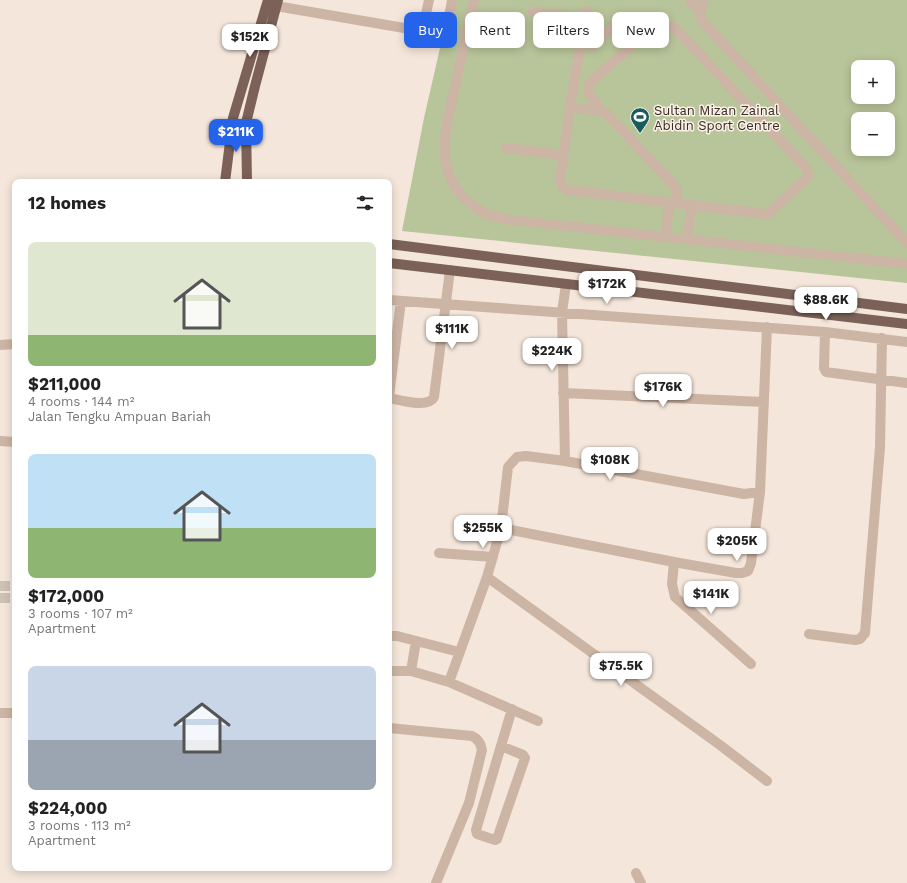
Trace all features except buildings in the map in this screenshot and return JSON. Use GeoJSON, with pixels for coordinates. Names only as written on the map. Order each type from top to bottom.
{"type":"FeatureCollection","features":[{"type":"Feature","properties":{"kind":"main road"},"geometry":{"type":"LineString","coordinates":[[225,179],[232,118],[274,2]]}},
{"type":"Feature","properties":{"kind":"main road"},"geometry":{"type":"LineString","coordinates":[[247,179],[246,123],[274,2]]}},
{"type":"Feature","properties":{"kind":"main road"},"geometry":{"type":"LineString","coordinates":[[392,244],[907,309]]}},
{"type":"Feature","properties":{"kind":"main road"},"geometry":{"type":"LineString","coordinates":[[392,263],[907,324]]}},
{"type":"Feature","properties":{"kind":"street"},"geometry":{"type":"LineString","coordinates":[[426,12],[429,0]]}},
{"type":"Feature","properties":{"kind":"street"},"geometry":{"type":"LineString","coordinates":[[449,12],[452,0]]}},
{"type":"Feature","properties":{"kind":"street"},"geometry":{"type":"LineString","coordinates":[[474,0],[445,132],[444,155],[450,178],[463,197],[482,211],[504,219],[907,264]]}},
{"type":"Feature","properties":{"kind":"street"},"geometry":{"type":"LineString","coordinates":[[690,0],[700,12],[703,22],[907,243]]}},
{"type":"Feature","properties":{"kind":"street"},"geometry":{"type":"LineString","coordinates":[[700,12],[701,5],[704,0]]}},
{"type":"Feature","properties":{"kind":"street"},"geometry":{"type":"LineString","coordinates":[[274,2],[404,28]]}},
{"type":"Feature","properties":{"kind":"street"},"geometry":{"type":"LineString","coordinates":[[532,12],[585,15],[560,180],[566,190],[692,206],[765,214],[769,213],[808,177],[808,172],[674,27],[669,27]]}},
{"type":"Feature","properties":{"kind":"street"},"geometry":{"type":"LineString","coordinates":[[604,35],[612,28]]}},
{"type":"Feature","properties":{"kind":"street"},"geometry":{"type":"LineString","coordinates":[[599,111],[599,106],[588,91],[589,84],[629,48]]}},
{"type":"Feature","properties":{"kind":"street"},"geometry":{"type":"LineString","coordinates":[[570,107],[606,113],[673,184],[676,189],[666,237]]}},
{"type":"Feature","properties":{"kind":"street"},"geometry":{"type":"LineString","coordinates":[[506,148],[563,155]]}},
{"type":"Feature","properties":{"kind":"street"},"geometry":{"type":"LineString","coordinates":[[688,240],[692,206]]}},
{"type":"Feature","properties":{"kind":"street"},"geometry":{"type":"LineString","coordinates":[[392,398],[420,404],[430,402],[434,397],[450,270]]}},
{"type":"Feature","properties":{"kind":"street"},"geometry":{"type":"LineString","coordinates":[[564,461],[562,312],[566,284]]}},
{"type":"Feature","properties":{"kind":"street"},"geometry":{"type":"LineString","coordinates":[[392,300],[767,327],[882,338],[907,342]]}},
{"type":"Feature","properties":{"kind":"street"},"geometry":{"type":"LineString","coordinates":[[392,373],[401,301]]}},
{"type":"Feature","properties":{"kind":"street"},"geometry":{"type":"LineString","coordinates":[[501,528],[736,573],[748,571],[751,563],[760,492],[767,327]]}},
{"type":"Feature","properties":{"kind":"street"},"geometry":{"type":"LineString","coordinates":[[825,332],[824,368],[826,372],[907,383]]}},
{"type":"Feature","properties":{"kind":"street"},"geometry":{"type":"LineString","coordinates":[[809,634],[855,640],[860,639],[865,633],[880,447],[882,338]]}},
{"type":"Feature","properties":{"kind":"street"},"geometry":{"type":"LineString","coordinates":[[0,345],[12,344]]}},
{"type":"Feature","properties":{"kind":"street"},"geometry":{"type":"LineString","coordinates":[[564,393],[764,402]]}},
{"type":"Feature","properties":{"kind":"street"},"geometry":{"type":"LineString","coordinates":[[0,442],[12,442]]}},
{"type":"Feature","properties":{"kind":"street"},"geometry":{"type":"LineString","coordinates":[[449,682],[487,577],[501,528],[508,466],[517,457],[526,456],[564,461],[744,494],[760,492]]}},
{"type":"Feature","properties":{"kind":"street"},"geometry":{"type":"LineString","coordinates":[[438,553],[493,557]]}},
{"type":"Feature","properties":{"kind":"street"},"geometry":{"type":"LineString","coordinates":[[674,562],[672,584],[675,597],[751,664]]}},
{"type":"Feature","properties":{"kind":"street"},"geometry":{"type":"LineString","coordinates":[[487,577],[720,745],[767,781]]}},
{"type":"Feature","properties":{"kind":"street"},"geometry":{"type":"LineString","coordinates":[[392,637],[460,652]]}},
{"type":"Feature","properties":{"kind":"street"},"geometry":{"type":"LineString","coordinates":[[411,671],[416,641]]}},
{"type":"Feature","properties":{"kind":"street"},"geometry":{"type":"LineString","coordinates":[[392,671],[411,671],[449,682],[538,721]]}},
{"type":"Feature","properties":{"kind":"street"},"geometry":{"type":"LineString","coordinates":[[501,746],[524,755],[525,758],[497,839],[495,840],[477,834],[476,830],[501,746],[512,710]]}},
{"type":"Feature","properties":{"kind":"street"},"geometry":{"type":"LineString","coordinates":[[0,713],[12,713]]}},
{"type":"Feature","properties":{"kind":"street"},"geometry":{"type":"LineString","coordinates":[[392,728],[472,736],[476,738],[481,746],[482,750],[469,803],[436,883]]}},
{"type":"Feature","properties":{"kind":"street"},"geometry":{"type":"LineString","coordinates":[[636,873],[641,883]]}},
{"type":"Feature","properties":{"kind":"green space","name":"Sultan Mizan Zainal Abidin Sport Centre"},"geometry":{"type":"Polygon","coordinates":[[[451,0],[907,0],[907,283],[402,231],[424,118],[440,48],[457,48],[457,12],[448,12],[451,0]]]}},
{"type":"Feature","properties":{"kind":"tunnel"},"geometry":{"type":"LineString","coordinates":[[0,586],[12,586]]}},
{"type":"Feature","properties":{"kind":"tunnel"},"geometry":{"type":"LineString","coordinates":[[0,598],[12,598]]}},
{"type":"Feature","properties":{"kind":"place","name":"Sultan Mizan Zainal Abidin Sport Centre"},"geometry":{"type":"Point","coordinates":[640,134]}}]}
